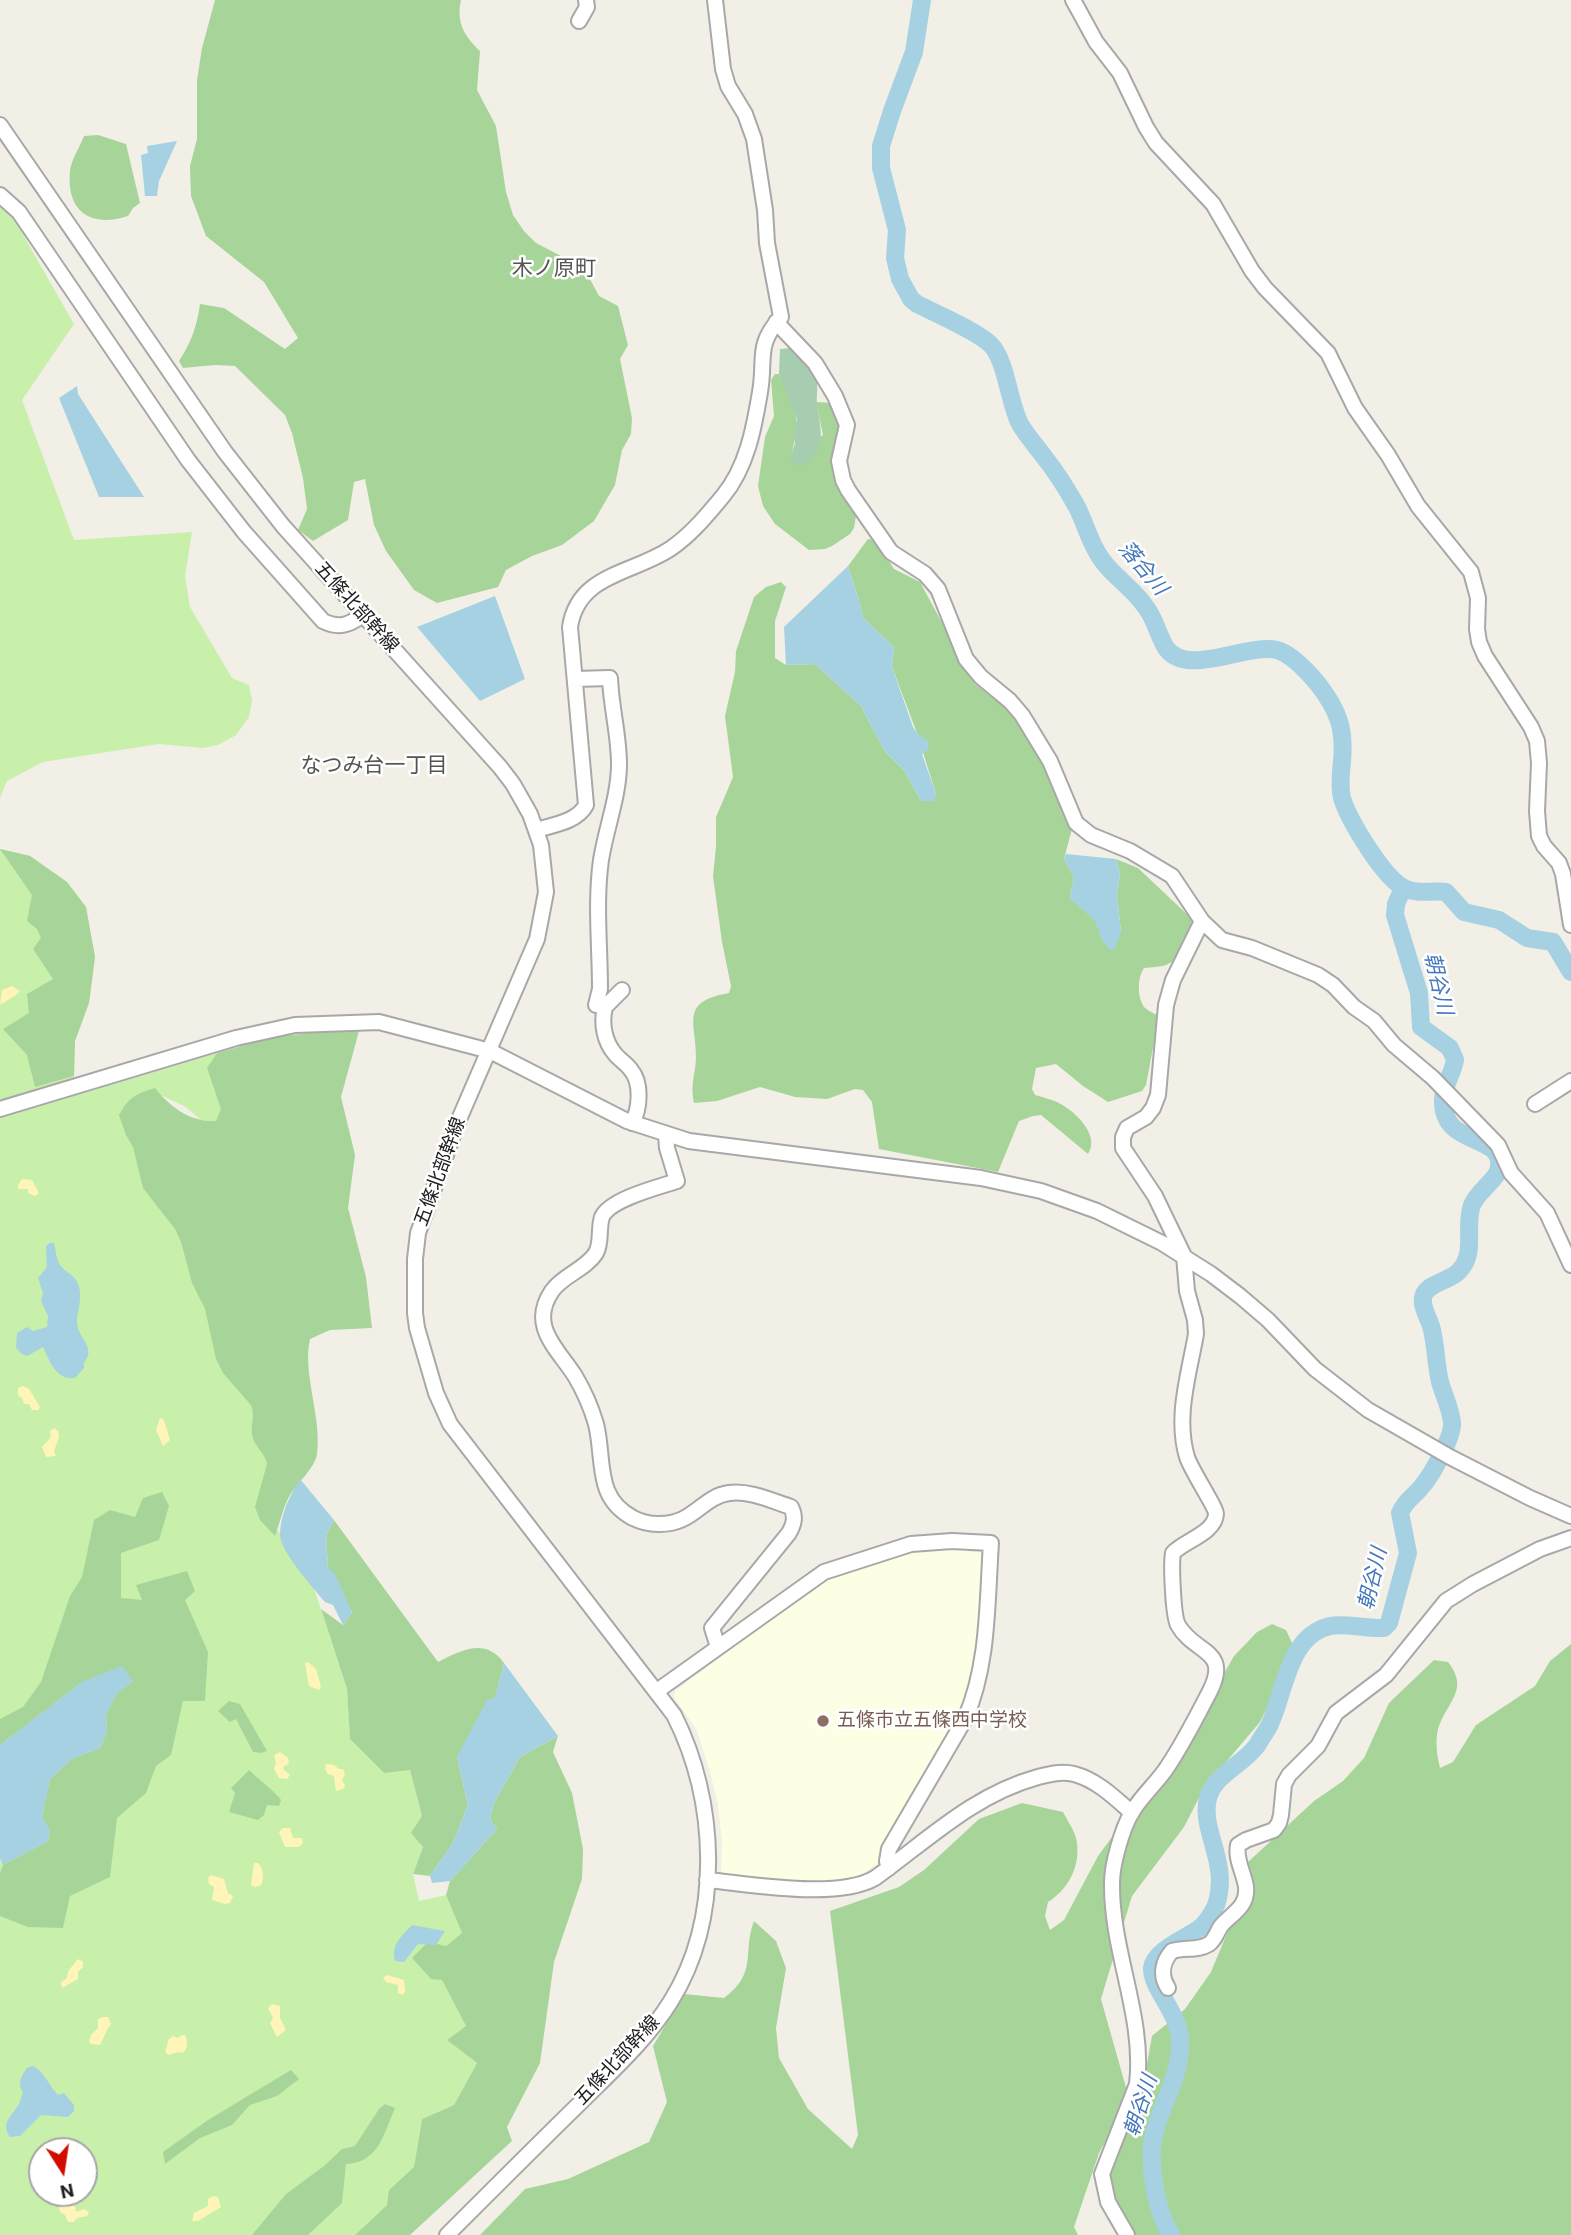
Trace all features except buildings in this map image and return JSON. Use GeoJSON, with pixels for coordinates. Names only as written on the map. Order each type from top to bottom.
{"type":"FeatureCollection","features":[{"type":"Feature","properties":{"kind":"street"},"geometry":{"type":"LineString","coordinates":[[579,21],[587,7],[586,0]]}},
{"type":"Feature","properties":{"kind":"street"},"geometry":{"type":"LineString","coordinates":[[715,0],[723,69],[728,86],[745,114],[754,139],[778,320],[815,363],[835,396],[847,425],[839,461],[848,490],[891,552],[932,581],[966,659],[981,677],[1023,715],[1049,761],[1076,823],[1091,835],[1121,846],[1172,876],[1202,921],[1222,940],[1265,952],[1326,979],[1346,1001],[1374,1021],[1394,1045],[1445,1090],[1499,1145],[1511,1173],[1547,1213],[1571,1265]]}},
{"type":"Feature","properties":{"kind":"street"},"geometry":{"type":"LineString","coordinates":[[1073,0],[1096,42],[1120,74],[1156,143],[1213,204],[1252,271],[1265,288],[1328,353],[1355,408],[1418,506],[1471,572],[1478,598],[1479,642],[1537,741],[1539,836],[1559,863],[1563,874],[1571,925]]}},
{"type":"Feature","properties":{"kind":"street","name":"五條北部幹線"},"geometry":{"type":"LineString","coordinates":[[0,125],[225,452],[283,526],[513,783],[530,814],[543,860],[544,909],[537,939],[457,1124],[418,1233],[415,1313],[436,1393],[450,1424],[674,1715],[695,1769],[706,1827],[707,1881],[701,1928],[685,1976],[660,2016],[628,2055],[447,2235]]}},
{"type":"Feature","properties":{"kind":"street"},"geometry":{"type":"LineString","coordinates":[[0,195],[19,212],[188,460],[244,532],[323,621],[333,626],[343,626],[363,615]]}},
{"type":"Feature","properties":{"kind":"street"},"geometry":{"type":"LineString","coordinates":[[536,830],[570,820],[582,812],[586,805],[570,627],[580,598],[601,582],[655,558],[680,542],[733,483],[751,439],[761,389],[762,349],[770,329],[778,320]]}},
{"type":"Feature","properties":{"kind":"street"},"geometry":{"type":"LineString","coordinates":[[575,679],[610,678],[619,765],[598,886],[600,989],[608,1044],[635,1076],[638,1106],[632,1123]]}},
{"type":"Feature","properties":{"kind":"street"},"geometry":{"type":"LineString","coordinates":[[1127,2235],[1108,2202],[1102,2174],[1137,2084],[1139,2068],[1138,2042],[1121,1957],[1111,1882],[1117,1851],[1132,1813],[1168,1767],[1210,1691],[1218,1670],[1216,1661],[1178,1625],[1175,1613],[1173,1553],[1179,1546],[1207,1530],[1216,1514],[1188,1460],[1183,1442],[1183,1408],[1196,1334],[1187,1291],[1184,1256],[1155,1196],[1123,1147],[1123,1137],[1127,1128],[1146,1117],[1158,1095],[1166,1005],[1172,980],[1202,921]]}},
{"type":"Feature","properties":{"kind":"street"},"geometry":{"type":"LineString","coordinates":[[601,1006],[622,990]]}},
{"type":"Feature","properties":{"kind":"street"},"geometry":{"type":"LineString","coordinates":[[0,1109],[236,1038],[295,1025],[379,1022],[490,1051],[632,1123],[666,1135],[716,1146],[1013,1184],[1097,1211],[1162,1242],[1240,1296],[1342,1392],[1395,1427],[1450,1457],[1571,1516]]}},
{"type":"Feature","properties":{"kind":"street"},"geometry":{"type":"LineString","coordinates":[[1535,1104],[1571,1081]]}},
{"type":"Feature","properties":{"kind":"street"},"geometry":{"type":"LineString","coordinates":[[666,1135],[677,1181],[618,1202],[607,1209],[600,1225],[597,1252],[552,1290],[545,1305],[543,1319],[551,1345],[573,1373],[591,1408],[597,1427],[603,1477],[608,1495],[618,1509],[636,1520],[650,1524],[667,1524],[682,1521],[719,1496],[730,1493],[743,1493],[791,1507],[794,1524],[789,1533],[712,1628],[718,1647]]}},
{"type":"Feature","properties":{"kind":"street"},"geometry":{"type":"LineString","coordinates":[[1168,1988],[1162,1975],[1166,1958],[1172,1951],[1209,1944],[1219,1928],[1242,1907],[1246,1886],[1237,1852],[1238,1845],[1274,1830],[1279,1823],[1283,1784],[1318,1746],[1336,1713],[1385,1675],[1446,1601],[1540,1549],[1571,1538]]}},
{"type":"Feature","properties":{"kind":"street"},"geometry":{"type":"LineString","coordinates":[[657,1690],[803,1585],[832,1568],[911,1544],[942,1541],[991,1543],[982,1661],[974,1698],[890,1849],[887,1861],[889,1868]]}},
{"type":"Feature","properties":{"kind":"street"},"geometry":{"type":"LineString","coordinates":[[707,1881],[839,1890],[867,1883],[982,1799],[1013,1784],[1050,1774],[1077,1774],[1107,1790],[1132,1813]]}},
{"type":"Feature","properties":{"kind":"shaded area"},"geometry":{"type":"Polygon","coordinates":[[[792,348],[807,364],[815,378],[821,432],[819,448],[815,455],[800,467],[790,458],[795,444],[797,419],[779,374],[780,349],[792,348]]]}},
{"type":"Feature","properties":{"kind":"shaded area","name":"五條市立五條西中学校"},"geometry":{"type":"Polygon","coordinates":[[[945,1549],[985,1553],[975,1667],[961,1711],[877,1864],[858,1877],[831,1883],[721,1873],[722,1841],[718,1805],[710,1772],[697,1730],[674,1697],[675,1691],[830,1577],[921,1550],[945,1549]]]}},
{"type":"Feature","properties":{"kind":"green space"},"geometry":{"type":"Polygon","coordinates":[[[215,0],[461,0],[463,28],[480,51],[477,90],[496,126],[506,192],[513,215],[536,243],[584,268],[599,296],[618,306],[628,345],[620,359],[632,418],[631,434],[622,450],[615,485],[594,521],[562,545],[532,556],[506,570],[498,587],[437,603],[414,590],[386,551],[374,525],[365,479],[354,482],[348,520],[313,541],[298,530],[307,509],[303,478],[285,415],[235,366],[183,368],[179,361],[193,334],[200,304],[224,308],[285,349],[298,338],[264,282],[206,236],[191,196],[190,166],[197,139],[197,80],[202,48],[215,0]]]}},
{"type":"Feature","properties":{"kind":"green space"},"geometry":{"type":"Polygon","coordinates":[[[98,135],[126,144],[140,203],[128,216],[103,220],[92,218],[77,206],[72,197],[70,171],[74,158],[84,136],[98,135]]]}},
{"type":"Feature","properties":{"kind":"green space"},"geometry":{"type":"Polygon","coordinates":[[[0,200],[16,217],[26,240],[74,324],[22,400],[74,540],[192,532],[185,576],[190,607],[232,678],[249,685],[252,700],[249,717],[236,735],[218,745],[203,748],[159,744],[43,762],[7,781],[0,798],[0,200]]]}},
{"type":"Feature","properties":{"kind":"green space"},"geometry":{"type":"Polygon","coordinates":[[[775,374],[779,374],[795,413],[796,427],[791,458],[823,435],[816,402],[834,403],[844,427],[835,453],[836,485],[856,516],[850,534],[825,549],[809,550],[775,524],[763,506],[758,486],[765,437],[774,416],[771,380],[775,374]]]}},
{"type":"Feature","properties":{"kind":"green space"},"geometry":{"type":"Polygon","coordinates":[[[868,539],[876,540],[894,569],[920,582],[975,684],[1008,710],[1039,755],[1072,829],[1064,859],[1074,877],[1070,898],[1096,921],[1102,940],[1121,932],[1117,895],[1120,874],[1116,859],[1138,868],[1191,918],[1188,938],[1182,952],[1166,965],[1144,968],[1140,977],[1139,993],[1142,1003],[1159,1016],[1146,1085],[1142,1091],[1108,1102],[1056,1064],[1036,1068],[1032,1089],[1035,1095],[1057,1102],[1078,1117],[1091,1139],[1088,1154],[1041,1115],[1019,1121],[998,1172],[879,1149],[872,1102],[863,1090],[855,1089],[827,1099],[795,1097],[760,1087],[717,1101],[694,1103],[696,1046],[693,1025],[696,1008],[713,997],[729,993],[731,986],[713,876],[716,817],[733,777],[725,716],[735,672],[736,651],[754,597],[766,587],[781,582],[786,587],[775,621],[775,658],[786,665],[815,664],[861,706],[884,750],[904,770],[921,801],[936,794],[892,667],[894,647],[863,618],[848,566],[868,539]]]}},
{"type":"Feature","properties":{"kind":"green space"},"geometry":{"type":"Polygon","coordinates":[[[0,849],[30,856],[67,882],[86,907],[95,957],[89,1003],[75,1041],[74,1076],[80,1094],[217,1053],[225,1077],[233,1126],[201,1120],[186,1107],[163,1096],[132,1108],[165,1198],[282,1455],[269,1519],[308,1570],[347,1689],[350,1739],[410,1770],[422,1816],[423,1847],[413,1874],[419,1901],[446,1895],[462,1933],[446,1946],[442,1979],[466,2026],[448,2040],[477,2063],[454,2105],[422,2119],[414,2167],[390,2189],[387,2205],[355,2235],[0,2235],[0,849]]]}},
{"type":"Feature","properties":{"kind":"green space"},"geometry":{"type":"Polygon","coordinates":[[[0,849],[30,856],[67,882],[86,907],[95,957],[89,1003],[75,1041],[74,1076],[35,1087],[27,1055],[3,1029],[29,1013],[27,994],[53,979],[33,949],[41,938],[37,929],[27,921],[32,895],[0,849]]]}},
{"type":"Feature","properties":{"kind":"green space"},"geometry":{"type":"Polygon","coordinates":[[[336,1030],[359,1031],[341,1097],[355,1155],[348,1208],[366,1277],[372,1328],[330,1330],[310,1339],[308,1366],[317,1425],[317,1454],[306,1475],[293,1490],[275,1536],[260,1520],[255,1507],[267,1464],[253,1438],[251,1405],[223,1373],[216,1359],[205,1309],[192,1283],[181,1242],[175,1229],[143,1188],[133,1147],[119,1115],[134,1097],[155,1088],[181,1112],[198,1119],[216,1121],[221,1109],[207,1068],[217,1053],[273,1037],[336,1030]]]}},
{"type":"Feature","properties":{"kind":"green space"},"geometry":{"type":"Polygon","coordinates":[[[162,1492],[169,1506],[159,1540],[121,1553],[121,1598],[142,1600],[136,1585],[187,1571],[195,1591],[185,1600],[208,1652],[205,1701],[183,1701],[171,1755],[156,1766],[146,1793],[117,1818],[110,1877],[70,1896],[63,1928],[28,1927],[0,1916],[0,1873],[3,1865],[48,1841],[50,1831],[42,1817],[50,1779],[72,1759],[100,1748],[107,1732],[106,1715],[117,1693],[133,1681],[82,1682],[0,1745],[0,1719],[23,1707],[41,1682],[70,1596],[82,1577],[94,1520],[110,1510],[135,1517],[143,1498],[162,1492]]]}},
{"type":"Feature","properties":{"kind":"green space"},"geometry":{"type":"Polygon","coordinates":[[[334,1520],[438,1662],[464,1650],[481,1648],[497,1655],[504,1663],[495,1699],[457,1757],[468,1805],[453,1843],[430,1876],[413,1874],[423,1847],[411,1833],[422,1816],[410,1770],[384,1773],[350,1739],[347,1689],[321,1609],[343,1625],[352,1612],[328,1569],[326,1535],[334,1520]]]}},
{"type":"Feature","properties":{"kind":"green space"},"geometry":{"type":"Polygon","coordinates":[[[1272,1624],[1286,1630],[1292,1643],[1292,1657],[1260,1722],[1204,1788],[1184,1827],[1132,1896],[1101,1999],[1127,2091],[1120,2114],[1099,2153],[1074,2227],[1078,2235],[480,2235],[525,2189],[568,2179],[649,2142],[667,2102],[653,2046],[684,1994],[724,1998],[735,1989],[745,1971],[754,1921],[776,1941],[786,1968],[776,2028],[779,2058],[808,2109],[852,2149],[858,2135],[830,1911],[899,1887],[924,1870],[979,1819],[1022,1803],[1063,1812],[1076,1838],[1077,1857],[1072,1875],[1062,1890],[1048,1902],[1045,1916],[1050,1930],[1064,1920],[1098,1856],[1197,1721],[1234,1656],[1257,1632],[1272,1624]]]}},
{"type":"Feature","properties":{"kind":"green space"},"geometry":{"type":"Polygon","coordinates":[[[1571,1644],[1571,2235],[1128,2235],[1113,2210],[1108,2169],[1116,2140],[1142,2092],[1152,2036],[1185,2009],[1211,1972],[1228,1931],[1248,1862],[1314,1801],[1343,1781],[1364,1758],[1389,1703],[1434,1660],[1448,1662],[1457,1680],[1455,1696],[1437,1734],[1440,1768],[1453,1762],[1476,1725],[1535,1686],[1550,1661],[1571,1644]]]}},
{"type":"Feature","properties":{"kind":"green space"},"geometry":{"type":"Polygon","coordinates":[[[229,1701],[240,1704],[267,1751],[253,1752],[236,1719],[230,1722],[218,1711],[229,1701]]]}},
{"type":"Feature","properties":{"kind":"green space"},"geometry":{"type":"Polygon","coordinates":[[[558,1736],[553,1752],[572,1793],[583,1849],[582,1879],[554,1962],[540,2063],[507,2127],[512,2141],[410,2235],[355,2235],[387,2205],[389,2190],[414,2167],[422,2119],[454,2105],[477,2063],[447,2040],[466,2026],[442,1980],[431,1979],[412,1958],[428,1942],[446,1946],[462,1933],[446,1895],[450,1881],[497,1829],[490,1820],[494,1803],[520,1757],[558,1736]]]}},
{"type":"Feature","properties":{"kind":"green space"},"geometry":{"type":"Polygon","coordinates":[[[249,1770],[281,1800],[279,1806],[267,1805],[264,1815],[258,1820],[229,1812],[235,1793],[231,1788],[249,1770]]]}},
{"type":"Feature","properties":{"kind":"green space"},"geometry":{"type":"Polygon","coordinates":[[[291,2070],[299,2079],[277,2096],[250,2105],[232,2125],[200,2138],[165,2164],[163,2152],[208,2120],[291,2070]]]}},
{"type":"Feature","properties":{"kind":"green space"},"geometry":{"type":"Polygon","coordinates":[[[385,2104],[395,2108],[373,2153],[357,2162],[346,2164],[342,2203],[308,2235],[252,2235],[286,2194],[342,2149],[355,2146],[385,2104]]]}},
{"type":"Feature","properties":{"kind":"sand"},"geometry":{"type":"Polygon","coordinates":[[[12,986],[20,991],[0,1005],[2,990],[12,986]]]}},
{"type":"Feature","properties":{"kind":"sand"},"geometry":{"type":"Polygon","coordinates":[[[22,1179],[32,1180],[39,1193],[35,1196],[28,1193],[28,1189],[18,1189],[22,1179]]]}},
{"type":"Feature","properties":{"kind":"sand"},"geometry":{"type":"Polygon","coordinates":[[[23,1386],[29,1389],[40,1407],[38,1410],[32,1410],[29,1404],[24,1404],[18,1396],[18,1388],[23,1386]]]}},
{"type":"Feature","properties":{"kind":"sand"},"geometry":{"type":"Polygon","coordinates":[[[160,1418],[164,1420],[170,1440],[163,1446],[156,1430],[160,1418]]]}},
{"type":"Feature","properties":{"kind":"sand"},"geometry":{"type":"Polygon","coordinates":[[[54,1428],[59,1437],[54,1451],[56,1456],[46,1457],[42,1447],[51,1437],[50,1431],[54,1428]]]}},
{"type":"Feature","properties":{"kind":"sand"},"geometry":{"type":"Polygon","coordinates":[[[308,1662],[316,1669],[321,1686],[319,1690],[309,1686],[305,1663],[308,1662]]]}},
{"type":"Feature","properties":{"kind":"sand"},"geometry":{"type":"Polygon","coordinates":[[[280,1752],[288,1758],[289,1764],[283,1769],[290,1775],[287,1779],[279,1778],[274,1769],[274,1755],[280,1752]]]}},
{"type":"Feature","properties":{"kind":"sand"},"geometry":{"type":"Polygon","coordinates":[[[326,1764],[343,1769],[343,1789],[336,1791],[334,1776],[328,1774],[326,1764]]]}},
{"type":"Feature","properties":{"kind":"sand"},"geometry":{"type":"Polygon","coordinates":[[[283,1828],[290,1828],[293,1838],[302,1838],[303,1843],[299,1847],[285,1847],[279,1832],[283,1828]]]}},
{"type":"Feature","properties":{"kind":"sand"},"geometry":{"type":"Polygon","coordinates":[[[254,1863],[258,1863],[263,1874],[261,1885],[255,1887],[251,1885],[254,1863]]]}},
{"type":"Feature","properties":{"kind":"sand"},"geometry":{"type":"Polygon","coordinates":[[[211,1875],[224,1879],[228,1893],[233,1896],[230,1903],[212,1900],[214,1887],[209,1884],[208,1878],[211,1875]]]}},
{"type":"Feature","properties":{"kind":"sand"},"geometry":{"type":"Polygon","coordinates":[[[78,1959],[83,1962],[83,1967],[78,1972],[78,1979],[62,1988],[61,1982],[66,1979],[78,1959]]]}},
{"type":"Feature","properties":{"kind":"sand"},"geometry":{"type":"Polygon","coordinates":[[[387,1975],[404,1980],[405,1992],[402,1995],[398,1993],[398,1985],[386,1982],[383,1978],[387,1975]]]}},
{"type":"Feature","properties":{"kind":"sand"},"geometry":{"type":"Polygon","coordinates":[[[272,2004],[280,2006],[280,2018],[286,2030],[277,2037],[270,2023],[273,2018],[268,2008],[272,2004]]]}},
{"type":"Feature","properties":{"kind":"sand"},"geometry":{"type":"Polygon","coordinates":[[[108,2017],[111,2024],[100,2045],[91,2044],[89,2041],[98,2028],[98,2019],[108,2017]]]}},
{"type":"Feature","properties":{"kind":"sand"},"geometry":{"type":"Polygon","coordinates":[[[185,2035],[187,2042],[183,2053],[169,2055],[165,2052],[169,2039],[185,2035]]]}},
{"type":"Feature","properties":{"kind":"sand"},"geometry":{"type":"Polygon","coordinates":[[[218,2197],[221,2207],[198,2221],[192,2221],[194,2213],[208,2206],[208,2199],[218,2197]]]}},
{"type":"Feature","properties":{"kind":"sand"},"geometry":{"type":"Polygon","coordinates":[[[75,2207],[76,2212],[84,2209],[89,2212],[87,2216],[68,2222],[59,2208],[75,2207]]]}},
{"type":"Feature","properties":{"kind":"water"},"geometry":{"type":"Polygon","coordinates":[[[177,141],[159,181],[157,196],[145,196],[141,155],[148,153],[147,146],[177,141]]]}},
{"type":"Feature","properties":{"kind":"water"},"geometry":{"type":"Polygon","coordinates":[[[77,386],[78,394],[144,497],[99,497],[59,398],[77,386]]]}},
{"type":"Feature","properties":{"kind":"water"},"geometry":{"type":"Polygon","coordinates":[[[848,566],[863,618],[894,647],[892,667],[913,727],[929,742],[928,750],[922,754],[936,794],[935,801],[921,801],[904,770],[884,750],[861,706],[815,664],[786,665],[784,627],[848,566]]]}},
{"type":"Feature","properties":{"kind":"water"},"geometry":{"type":"Polygon","coordinates":[[[495,596],[525,679],[480,701],[417,627],[495,596]]]}},
{"type":"Feature","properties":{"kind":"water"},"geometry":{"type":"Polygon","coordinates":[[[1066,854],[1116,859],[1120,874],[1117,895],[1121,932],[1111,951],[1102,940],[1095,921],[1070,898],[1074,877],[1064,859],[1066,854]]]}},
{"type":"Feature","properties":{"kind":"water"},"geometry":{"type":"Polygon","coordinates":[[[54,1243],[59,1263],[76,1280],[80,1291],[77,1323],[89,1352],[84,1368],[75,1378],[58,1373],[43,1347],[27,1356],[16,1348],[17,1333],[27,1327],[33,1331],[47,1327],[48,1316],[41,1301],[43,1293],[38,1278],[47,1267],[46,1246],[54,1243]]]}},
{"type":"Feature","properties":{"kind":"water"},"geometry":{"type":"Polygon","coordinates":[[[300,1479],[334,1520],[326,1535],[328,1568],[335,1574],[352,1612],[343,1625],[333,1605],[325,1602],[306,1579],[281,1542],[280,1528],[284,1513],[300,1479]]]}},
{"type":"Feature","properties":{"kind":"water"},"geometry":{"type":"Polygon","coordinates":[[[504,1663],[558,1736],[520,1757],[494,1803],[490,1820],[497,1829],[450,1881],[432,1883],[430,1876],[453,1843],[468,1805],[457,1757],[487,1700],[495,1698],[504,1663]]]}},
{"type":"Feature","properties":{"kind":"water"},"geometry":{"type":"Polygon","coordinates":[[[122,1666],[133,1681],[117,1693],[106,1715],[107,1732],[100,1748],[72,1759],[50,1779],[42,1817],[50,1831],[48,1841],[3,1865],[0,1858],[0,1745],[82,1682],[122,1666]]]}},
{"type":"Feature","properties":{"kind":"water"},"geometry":{"type":"Polygon","coordinates":[[[412,1925],[445,1931],[436,1945],[418,1944],[404,1962],[395,1961],[396,1945],[412,1925]]]}},
{"type":"Feature","properties":{"kind":"water"},"geometry":{"type":"Polygon","coordinates":[[[33,2066],[41,2072],[58,2095],[64,2093],[74,2105],[74,2111],[68,2117],[41,2115],[20,2136],[10,2137],[6,2128],[23,2093],[20,2080],[27,2068],[33,2066]]]}},
{"type":"Feature","properties":{"kind":"waterway","name":"落合川"},"geometry":{"type":"LineString","coordinates":[[922,0],[914,52],[881,146],[881,168],[897,230],[895,258],[900,279],[911,299],[977,334],[991,345],[1004,371],[1020,424],[1070,495],[1098,554],[1148,611],[1166,648],[1176,656],[1188,660],[1218,658],[1264,649],[1277,650],[1293,659],[1318,684],[1331,702],[1339,720],[1343,749],[1340,784],[1342,798],[1359,834],[1387,873],[1404,888],[1420,892],[1446,892],[1464,912],[1499,920],[1527,938],[1553,942],[1571,972]]}},
{"type":"Feature","properties":{"kind":"waterway","name":"朝谷川"},"geometry":{"type":"LineString","coordinates":[[1171,2235],[1157,2197],[1152,2153],[1156,2127],[1178,2064],[1180,2041],[1179,2031],[1156,1984],[1152,1968],[1159,1956],[1172,1945],[1200,1928],[1214,1909],[1220,1887],[1220,1873],[1208,1822],[1208,1798],[1223,1775],[1258,1744],[1274,1713],[1296,1654],[1305,1641],[1330,1626],[1384,1628],[1389,1623],[1408,1553],[1400,1513],[1431,1473],[1446,1446],[1452,1423],[1440,1382],[1431,1326],[1423,1298],[1427,1290],[1455,1274],[1464,1264],[1469,1248],[1472,1205],[1499,1167],[1498,1156],[1492,1149],[1452,1126],[1445,1115],[1443,1095],[1455,1060],[1450,1048],[1421,1027],[1419,993],[1395,915],[1396,904],[1403,888]]}},
{"type":"Feature","properties":{"kind":"place","name":"五條市立五條西中学校"},"geometry":{"type":"Point","coordinates":[823,1721]}},
{"type":"Feature","properties":{"kind":"district","name":"木ノ原町"},"geometry":{"type":"Point","coordinates":[554,270]}},
{"type":"Feature","properties":{"kind":"district","name":"なつみ台一丁目"},"geometry":{"type":"Point","coordinates":[374,767]}}]}
